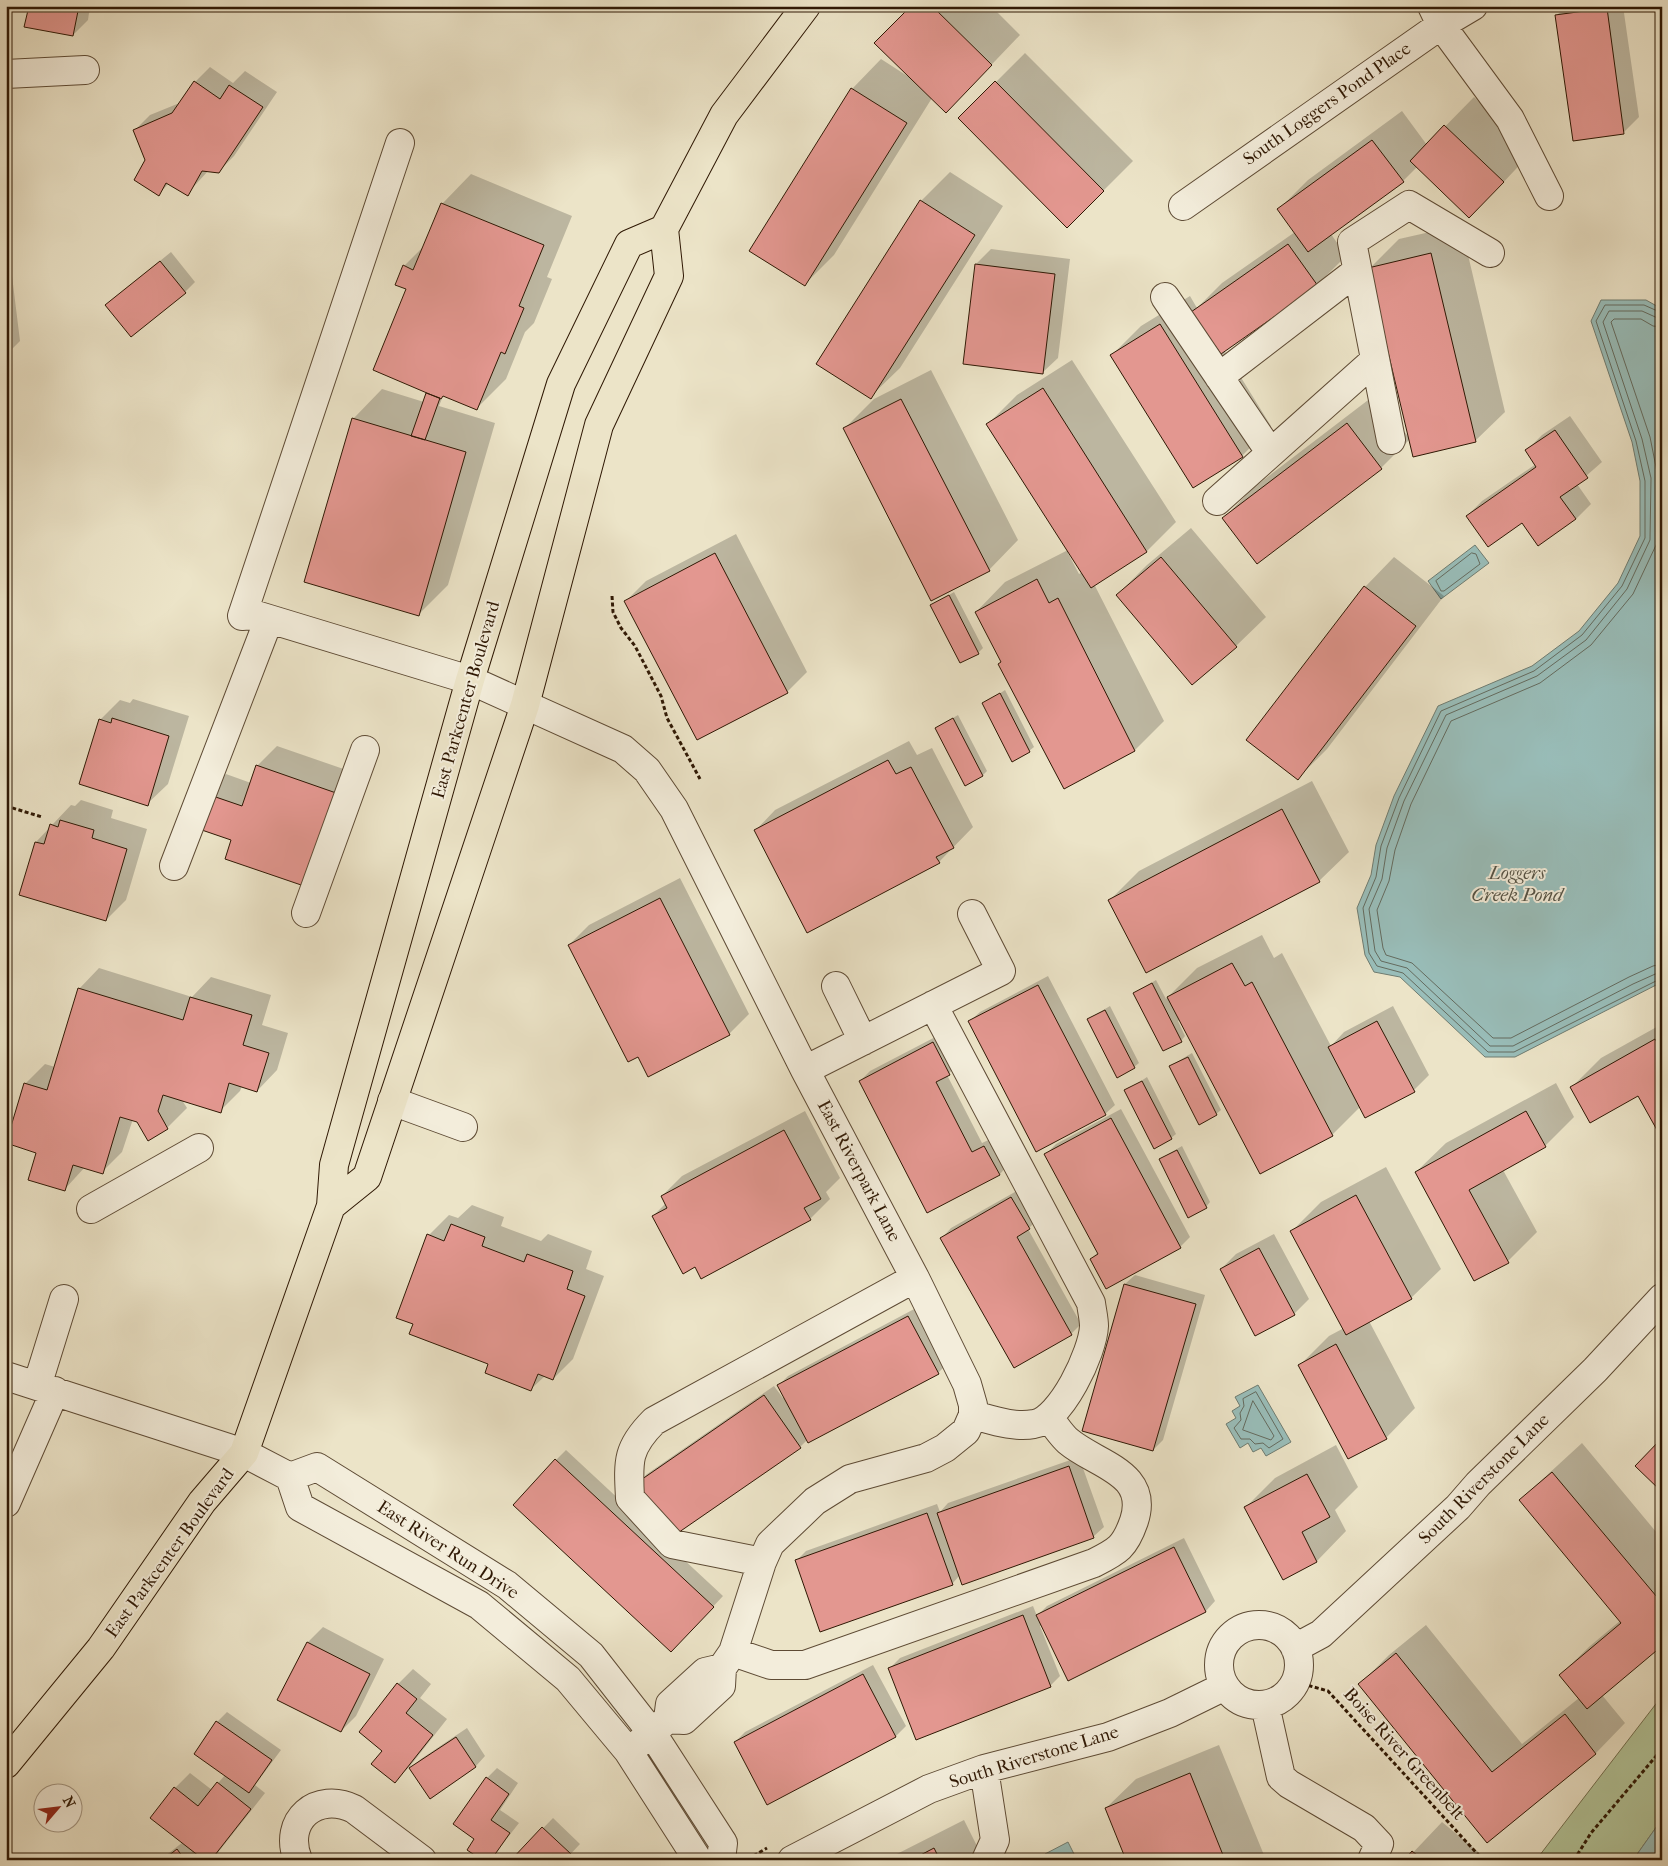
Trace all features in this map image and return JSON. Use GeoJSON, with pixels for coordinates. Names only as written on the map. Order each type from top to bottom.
{"type":"FeatureCollection","features":[{"type":"Feature","properties":{"kind":"main road"},"geometry":{"type":"LineString","coordinates":[[331,1206],[367,1177],[525,705],[599,425],[669,276],[664,229],[724,115],[806,6]]}},
{"type":"Feature","properties":{"kind":"main road","name":"East Parkcenter Boulevard"},"geometry":{"type":"LineString","coordinates":[[6,1764],[101,1648],[202,1502],[244,1453],[331,1206],[334,1165],[470,680],[561,384],[629,244],[664,229]]}},
{"type":"Feature","properties":{"kind":"street","name":"South Loggers Pond Place"},"geometry":{"type":"LineString","coordinates":[[1183,206],[1436,15],[1473,6]]}},
{"type":"Feature","properties":{"kind":"street"},"geometry":{"type":"LineString","coordinates":[[1436,15],[1510,119],[1549,196]]}},
{"type":"Feature","properties":{"kind":"street"},"geometry":{"type":"LineString","coordinates":[[6,74],[86,70]]}},
{"type":"Feature","properties":{"kind":"street","name":"East Riverpark Lane"},"geometry":{"type":"LineString","coordinates":[[400,143],[242,616],[256,615],[470,680],[623,750],[648,770],[674,809],[806,1070],[915,1278],[967,1384],[973,1415]]}},
{"type":"Feature","properties":{"kind":"street"},"geometry":{"type":"LineString","coordinates":[[1391,440],[1352,242],[1409,205],[1490,253]]}},
{"type":"Feature","properties":{"kind":"street"},"geometry":{"type":"LineString","coordinates":[[1219,377],[1357,271]]}},
{"type":"Feature","properties":{"kind":"street"},"geometry":{"type":"LineString","coordinates":[[1165,297],[1270,452]]}},
{"type":"Feature","properties":{"kind":"street"},"geometry":{"type":"LineString","coordinates":[[1217,501],[1375,360]]}},
{"type":"Feature","properties":{"kind":"street"},"geometry":{"type":"LineString","coordinates":[[174,866],[269,619]]}},
{"type":"Feature","properties":{"kind":"street"},"geometry":{"type":"LineString","coordinates":[[306,913],[365,750]]}},
{"type":"Feature","properties":{"kind":"street"},"geometry":{"type":"LineString","coordinates":[[806,1070],[1001,971],[972,914]]}},
{"type":"Feature","properties":{"kind":"street"},"geometry":{"type":"LineString","coordinates":[[836,986],[862,1041]]}},
{"type":"Feature","properties":{"kind":"street"},"geometry":{"type":"LineString","coordinates":[[628,1751],[660,1726],[684,1720],[721,1686],[727,1660],[770,1544],[814,1501],[850,1479],[926,1458],[945,1448],[966,1431],[973,1415],[1010,1424],[1035,1424],[1049,1418],[1062,1403],[1089,1349],[1094,1327],[1091,1303],[933,1005]]}},
{"type":"Feature","properties":{"kind":"street"},"geometry":{"type":"LineString","coordinates":[[392,1101],[463,1128]]}},
{"type":"Feature","properties":{"kind":"street"},"geometry":{"type":"LineString","coordinates":[[91,1210],[199,1148]]}},
{"type":"Feature","properties":{"kind":"street"},"geometry":{"type":"LineString","coordinates":[[762,1562],[672,1544],[630,1498],[628,1463],[638,1437],[654,1421],[915,1278]]}},
{"type":"Feature","properties":{"kind":"street","name":"South Riverstone Lane"},"geometry":{"type":"LineString","coordinates":[[1295,1648],[1321,1634],[1458,1507],[1478,1484],[1595,1370],[1662,1298]]}},
{"type":"Feature","properties":{"kind":"street"},"geometry":{"type":"LineString","coordinates":[[6,1504],[46,1388],[64,1299]]}},
{"type":"Feature","properties":{"kind":"street"},"geometry":{"type":"LineString","coordinates":[[6,1376],[244,1453],[290,1477]]}},
{"type":"Feature","properties":{"kind":"street"},"geometry":{"type":"LineString","coordinates":[[727,1660],[770,1665],[805,1665],[1094,1563],[1116,1552],[1127,1541],[1137,1510],[1136,1496],[1132,1484],[1124,1475],[1068,1441],[1049,1418]]}},
{"type":"Feature","properties":{"kind":"street","name":"East River Run Drive"},"geometry":{"type":"LineString","coordinates":[[698,1860],[628,1751],[568,1679],[479,1605],[300,1508],[290,1477],[317,1467],[506,1585],[591,1655],[660,1726],[723,1843],[721,1860]]}},
{"type":"Feature","properties":{"kind":"street"},"geometry":{"type":"LineString","coordinates":[[1257,1625],[1271,1627],[1283,1633],[1295,1648],[1300,1669],[1296,1682],[1289,1693],[1278,1701],[1265,1705],[1252,1705],[1240,1700],[1231,1695],[1225,1686],[1219,1669],[1220,1656],[1225,1644],[1233,1634],[1244,1628],[1257,1625]]}},
{"type":"Feature","properties":{"kind":"street","name":"South Riverstone Lane"},"geometry":{"type":"LineString","coordinates":[[792,1860],[929,1789],[984,1769],[1108,1737],[1170,1713],[1225,1686]]}},
{"type":"Feature","properties":{"kind":"street"},"geometry":{"type":"LineString","coordinates":[[1265,1705],[1281,1777],[1289,1784],[1364,1828],[1379,1844],[1372,1860]]}},
{"type":"Feature","properties":{"kind":"street"},"geometry":{"type":"LineString","coordinates":[[984,1769],[995,1840],[986,1860]]}},
{"type":"Feature","properties":{"kind":"street"},"geometry":{"type":"LineString","coordinates":[[298,1860],[294,1850],[293,1836],[297,1824],[310,1809],[329,1802],[342,1803],[354,1809],[422,1860]]}},
{"type":"Feature","properties":{"kind":"path"},"geometry":{"type":"LineString","coordinates":[[612,596],[613,612],[621,628],[635,646],[661,696],[666,718],[700,779]]}},
{"type":"Feature","properties":{"kind":"path"},"geometry":{"type":"LineString","coordinates":[[6,806],[42,817]]}},
{"type":"Feature","properties":{"kind":"path","name":"Boise River Greenbelt"},"geometry":{"type":"LineString","coordinates":[[1296,1682],[1328,1691],[1483,1860]]}},
{"type":"Feature","properties":{"kind":"path"},"geometry":{"type":"LineString","coordinates":[[1574,1860],[1592,1833],[1658,1755],[1662,1747]]}},
{"type":"Feature","properties":{"kind":"green space"},"geometry":{"type":"Polygon","coordinates":[[[1662,1696],[1662,1819],[1633,1860],[1536,1860],[1662,1696]]]}},
{"type":"Feature","properties":{"kind":"water","name":"Loggers Creek Pond"},"geometry":{"type":"Polygon","coordinates":[[[1601,300],[1646,300],[1662,309],[1662,982],[1515,1057],[1485,1057],[1400,977],[1374,972],[1365,955],[1357,908],[1371,875],[1376,845],[1394,796],[1438,706],[1532,666],[1579,631],[1618,583],[1640,536],[1640,481],[1632,442],[1591,321],[1601,300]]]}},
{"type":"Feature","properties":{"kind":"water"},"geometry":{"type":"Polygon","coordinates":[[[1475,545],[1489,563],[1441,599],[1428,581],[1475,545]]]}},
{"type":"Feature","properties":{"kind":"water"},"geometry":{"type":"Polygon","coordinates":[[[1258,1385],[1291,1442],[1266,1456],[1261,1448],[1253,1452],[1248,1443],[1240,1448],[1226,1424],[1236,1418],[1232,1411],[1240,1406],[1235,1397],[1258,1385]]]}},
{"type":"Feature","properties":{"kind":"water"},"geometry":{"type":"Polygon","coordinates":[[[1662,1819],[1662,1860],[1633,1860],[1662,1819]]]}},
{"type":"Feature","properties":{"kind":"water"},"geometry":{"type":"Polygon","coordinates":[[[1068,1842],[1077,1860],[1048,1860],[1045,1854],[1068,1842]]]}},
{"type":"Feature","properties":{"kind":"building"},"geometry":{"type":"Polygon","coordinates":[[[29,6],[79,6],[73,36],[24,27],[29,6]]]}},
{"type":"Feature","properties":{"kind":"building"},"geometry":{"type":"Polygon","coordinates":[[[911,6],[932,6],[992,65],[946,113],[874,43],[911,6]]]}},
{"type":"Feature","properties":{"kind":"building"},"geometry":{"type":"Polygon","coordinates":[[[1607,8],[1624,134],[1573,141],[1555,15],[1607,8]]]}},
{"type":"Feature","properties":{"kind":"building"},"geometry":{"type":"Polygon","coordinates":[[[194,81],[220,99],[229,85],[263,107],[219,173],[202,171],[188,196],[166,183],[159,196],[134,180],[145,160],[133,130],[172,113],[194,81]]]}},
{"type":"Feature","properties":{"kind":"building"},"geometry":{"type":"Polygon","coordinates":[[[995,81],[1104,191],[1067,228],[958,118],[995,81]]]}},
{"type":"Feature","properties":{"kind":"building"},"geometry":{"type":"Polygon","coordinates":[[[851,88],[907,123],[805,286],[749,251],[851,88]]]}},
{"type":"Feature","properties":{"kind":"building"},"geometry":{"type":"Polygon","coordinates":[[[1444,125],[1504,182],[1469,218],[1410,161],[1444,125]]]}},
{"type":"Feature","properties":{"kind":"building"},"geometry":{"type":"Polygon","coordinates":[[[1372,140],[1404,182],[1308,252],[1277,209],[1372,140]]]}},
{"type":"Feature","properties":{"kind":"building"},"geometry":{"type":"Polygon","coordinates":[[[920,200],[975,235],[871,399],[816,364],[920,200]]]}},
{"type":"Feature","properties":{"kind":"building"},"geometry":{"type":"Polygon","coordinates":[[[441,203],[544,245],[519,306],[524,308],[505,354],[501,352],[477,410],[443,396],[441,399],[373,370],[406,289],[395,285],[403,265],[413,270],[441,203]]]}},
{"type":"Feature","properties":{"kind":"building"},"geometry":{"type":"Polygon","coordinates":[[[1288,244],[1318,286],[1221,354],[1191,312],[1288,244]]]}},
{"type":"Feature","properties":{"kind":"building"},"geometry":{"type":"Polygon","coordinates":[[[1431,253],[1476,442],[1413,457],[1368,268],[1431,253]]]}},
{"type":"Feature","properties":{"kind":"building"},"geometry":{"type":"Polygon","coordinates":[[[160,261],[186,293],[131,337],[105,305],[160,261]]]}},
{"type":"Feature","properties":{"kind":"building"},"geometry":{"type":"Polygon","coordinates":[[[975,264],[1055,274],[1043,374],[963,364],[975,264]]]}},
{"type":"Feature","properties":{"kind":"building"},"geometry":{"type":"Polygon","coordinates":[[[1160,324],[1243,457],[1193,488],[1110,355],[1160,324]]]}},
{"type":"Feature","properties":{"kind":"building"},"geometry":{"type":"Polygon","coordinates":[[[1043,388],[1147,552],[1091,588],[986,424],[1043,388]]]}},
{"type":"Feature","properties":{"kind":"building"},"geometry":{"type":"Polygon","coordinates":[[[426,393],[440,398],[425,440],[411,436],[426,393]]]}},
{"type":"Feature","properties":{"kind":"building"},"geometry":{"type":"Polygon","coordinates":[[[901,399],[990,571],[931,601],[843,428],[901,399]]]}},
{"type":"Feature","properties":{"kind":"building"},"geometry":{"type":"Polygon","coordinates":[[[352,418],[466,452],[419,616],[304,582],[352,418]]]}},
{"type":"Feature","properties":{"kind":"building"},"geometry":{"type":"Polygon","coordinates":[[[1347,423],[1382,469],[1257,564],[1222,518],[1347,423]]]}},
{"type":"Feature","properties":{"kind":"building"},"geometry":{"type":"Polygon","coordinates":[[[1555,430],[1588,478],[1560,497],[1576,519],[1538,546],[1522,523],[1488,547],[1466,516],[1536,467],[1525,450],[1555,430]]]}},
{"type":"Feature","properties":{"kind":"building"},"geometry":{"type":"Polygon","coordinates":[[[715,553],[788,693],[697,740],[624,601],[715,553]]]}},
{"type":"Feature","properties":{"kind":"building"},"geometry":{"type":"Polygon","coordinates":[[[1161,557],[1237,647],[1192,685],[1116,595],[1161,557]]]}},
{"type":"Feature","properties":{"kind":"building"},"geometry":{"type":"Polygon","coordinates":[[[1037,579],[1049,603],[1058,598],[1135,751],[1064,789],[998,664],[1001,662],[975,612],[1037,579]]]}},
{"type":"Feature","properties":{"kind":"building"},"geometry":{"type":"Polygon","coordinates":[[[1364,586],[1416,626],[1298,780],[1246,740],[1364,586]]]}},
{"type":"Feature","properties":{"kind":"building"},"geometry":{"type":"Polygon","coordinates":[[[949,595],[979,654],[960,663],[930,605],[949,595]]]}},
{"type":"Feature","properties":{"kind":"building"},"geometry":{"type":"Polygon","coordinates":[[[1000,693],[1030,752],[1012,762],[982,703],[1000,693]]]}},
{"type":"Feature","properties":{"kind":"building"},"geometry":{"type":"Polygon","coordinates":[[[112,718],[169,736],[148,806],[79,784],[99,719],[111,723],[112,718]]]}},
{"type":"Feature","properties":{"kind":"building"},"geometry":{"type":"Polygon","coordinates":[[[953,718],[983,776],[965,786],[935,728],[953,718]]]}},
{"type":"Feature","properties":{"kind":"building"},"geometry":{"type":"Polygon","coordinates":[[[888,760],[896,774],[911,767],[954,848],[936,857],[940,863],[807,933],[754,830],[888,760]]]}},
{"type":"Feature","properties":{"kind":"building"},"geometry":{"type":"Polygon","coordinates":[[[256,765],[339,794],[307,887],[225,859],[231,840],[193,827],[204,793],[242,806],[256,765]]]}},
{"type":"Feature","properties":{"kind":"building"},"geometry":{"type":"Polygon","coordinates":[[[1282,809],[1320,882],[1146,973],[1108,900],[1282,809]]]}},
{"type":"Feature","properties":{"kind":"building"},"geometry":{"type":"Polygon","coordinates":[[[60,820],[94,830],[92,838],[127,849],[106,921],[19,895],[35,842],[44,844],[50,824],[58,827],[60,820]]]}},
{"type":"Feature","properties":{"kind":"building"},"geometry":{"type":"Polygon","coordinates":[[[660,898],[730,1035],[648,1077],[638,1057],[628,1062],[568,945],[660,898]]]}},
{"type":"Feature","properties":{"kind":"building"},"geometry":{"type":"Polygon","coordinates":[[[1232,963],[1245,986],[1252,982],[1333,1136],[1260,1174],[1167,997],[1232,963]]]}},
{"type":"Feature","properties":{"kind":"building"},"geometry":{"type":"Polygon","coordinates":[[[1152,983],[1182,1042],[1163,1051],[1133,993],[1152,983]]]}},
{"type":"Feature","properties":{"kind":"building"},"geometry":{"type":"Polygon","coordinates":[[[1038,985],[1106,1115],[1036,1152],[968,1021],[1038,985]]]}},
{"type":"Feature","properties":{"kind":"building"},"geometry":{"type":"Polygon","coordinates":[[[78,988],[183,1020],[190,997],[252,1015],[243,1045],[269,1053],[257,1092],[229,1083],[221,1113],[163,1095],[158,1111],[168,1129],[148,1141],[137,1122],[120,1117],[103,1174],[73,1165],[65,1191],[28,1180],[36,1153],[6,1143],[24,1083],[47,1090],[78,988]]]}},
{"type":"Feature","properties":{"kind":"building"},"geometry":{"type":"Polygon","coordinates":[[[1105,1010],[1135,1068],[1117,1078],[1087,1019],[1105,1010]]]}},
{"type":"Feature","properties":{"kind":"building"},"geometry":{"type":"Polygon","coordinates":[[[1377,1021],[1415,1092],[1365,1118],[1328,1047],[1377,1021]]]}},
{"type":"Feature","properties":{"kind":"building"},"geometry":{"type":"Polygon","coordinates":[[[1655,1039],[1662,1051],[1662,1139],[1638,1096],[1590,1123],[1570,1087],[1655,1039]]]}},
{"type":"Feature","properties":{"kind":"building"},"geometry":{"type":"Polygon","coordinates":[[[933,1042],[950,1075],[936,1082],[972,1152],[984,1146],[1000,1175],[927,1213],[859,1081],[933,1042]]]}},
{"type":"Feature","properties":{"kind":"building"},"geometry":{"type":"Polygon","coordinates":[[[1188,1057],[1217,1115],[1199,1125],[1169,1066],[1188,1057]]]}},
{"type":"Feature","properties":{"kind":"building"},"geometry":{"type":"Polygon","coordinates":[[[1142,1081],[1172,1139],[1154,1149],[1124,1090],[1142,1081]]]}},
{"type":"Feature","properties":{"kind":"building"},"geometry":{"type":"Polygon","coordinates":[[[1526,1111],[1546,1147],[1469,1190],[1509,1263],[1474,1281],[1415,1172],[1526,1111]]]}},
{"type":"Feature","properties":{"kind":"building"},"geometry":{"type":"Polygon","coordinates":[[[1111,1118],[1181,1248],[1106,1289],[1090,1259],[1098,1254],[1044,1154],[1111,1118]]]}},
{"type":"Feature","properties":{"kind":"building"},"geometry":{"type":"Polygon","coordinates":[[[784,1130],[821,1199],[804,1208],[811,1220],[701,1279],[695,1267],[683,1274],[652,1216],[667,1208],[661,1196],[784,1130]]]}},
{"type":"Feature","properties":{"kind":"building"},"geometry":{"type":"Polygon","coordinates":[[[1177,1150],[1207,1208],[1188,1218],[1159,1159],[1177,1150]]]}},
{"type":"Feature","properties":{"kind":"building"},"geometry":{"type":"Polygon","coordinates":[[[1356,1195],[1412,1299],[1346,1335],[1290,1231],[1356,1195]]]}},
{"type":"Feature","properties":{"kind":"building"},"geometry":{"type":"Polygon","coordinates":[[[1011,1197],[1030,1229],[1017,1237],[1072,1335],[1014,1368],[940,1238],[1011,1197]]]}},
{"type":"Feature","properties":{"kind":"building"},"geometry":{"type":"Polygon","coordinates":[[[451,1224],[485,1237],[482,1246],[524,1262],[527,1254],[573,1271],[567,1289],[585,1296],[553,1380],[538,1374],[531,1391],[485,1373],[488,1364],[409,1334],[413,1324],[396,1318],[427,1234],[444,1241],[451,1224]]]}},
{"type":"Feature","properties":{"kind":"building"},"geometry":{"type":"Polygon","coordinates":[[[1259,1248],[1295,1315],[1255,1336],[1220,1269],[1259,1248]]]}},
{"type":"Feature","properties":{"kind":"building"},"geometry":{"type":"Polygon","coordinates":[[[1124,1284],[1196,1304],[1153,1451],[1082,1431],[1124,1284]]]}},
{"type":"Feature","properties":{"kind":"building"},"geometry":{"type":"Polygon","coordinates":[[[908,1316],[939,1374],[808,1443],[777,1385],[908,1316]]]}},
{"type":"Feature","properties":{"kind":"building"},"geometry":{"type":"Polygon","coordinates":[[[1336,1344],[1387,1439],[1348,1459],[1298,1365],[1336,1344]]]}},
{"type":"Feature","properties":{"kind":"building"},"geometry":{"type":"Polygon","coordinates":[[[764,1395],[801,1448],[672,1537],[635,1484],[764,1395]]]}},
{"type":"Feature","properties":{"kind":"building"},"geometry":{"type":"Polygon","coordinates":[[[1662,1438],[1662,1492],[1635,1466],[1662,1438]]]}},
{"type":"Feature","properties":{"kind":"building"},"geometry":{"type":"Polygon","coordinates":[[[555,1459],[714,1607],[671,1652],[513,1505],[555,1459]]]}},
{"type":"Feature","properties":{"kind":"building"},"geometry":{"type":"Polygon","coordinates":[[[1069,1466],[1094,1538],[962,1585],[937,1513],[1069,1466]]]}},
{"type":"Feature","properties":{"kind":"building"},"geometry":{"type":"Polygon","coordinates":[[[1552,1472],[1662,1603],[1662,1646],[1587,1709],[1559,1675],[1621,1623],[1519,1500],[1552,1472]]]}},
{"type":"Feature","properties":{"kind":"building"},"geometry":{"type":"Polygon","coordinates":[[[1307,1474],[1330,1517],[1302,1532],[1317,1562],[1283,1580],[1244,1507],[1307,1474]]]}},
{"type":"Feature","properties":{"kind":"building"},"geometry":{"type":"Polygon","coordinates":[[[927,1513],[953,1585],[820,1632],[795,1560],[927,1513]]]}},
{"type":"Feature","properties":{"kind":"building"},"geometry":{"type":"Polygon","coordinates":[[[1174,1547],[1206,1612],[1068,1681],[1036,1615],[1174,1547]]]}},
{"type":"Feature","properties":{"kind":"building"},"geometry":{"type":"Polygon","coordinates":[[[1023,1615],[1051,1687],[916,1740],[888,1668],[1023,1615]]]}},
{"type":"Feature","properties":{"kind":"building"},"geometry":{"type":"Polygon","coordinates":[[[307,1642],[370,1674],[341,1732],[277,1700],[307,1642]]]}},
{"type":"Feature","properties":{"kind":"building"},"geometry":{"type":"Polygon","coordinates":[[[1396,1653],[1492,1772],[1565,1714],[1596,1754],[1487,1843],[1358,1684],[1396,1653]]]}},
{"type":"Feature","properties":{"kind":"building"},"geometry":{"type":"Polygon","coordinates":[[[863,1674],[896,1737],[767,1805],[734,1742],[863,1674]]]}},
{"type":"Feature","properties":{"kind":"building"},"geometry":{"type":"Polygon","coordinates":[[[397,1683],[417,1699],[406,1713],[433,1735],[395,1783],[371,1764],[382,1751],[359,1732],[397,1683]]]}},
{"type":"Feature","properties":{"kind":"building"},"geometry":{"type":"Polygon","coordinates":[[[216,1721],[272,1760],[249,1793],[194,1754],[216,1721]]]}},
{"type":"Feature","properties":{"kind":"building"},"geometry":{"type":"Polygon","coordinates":[[[456,1737],[476,1767],[430,1799],[409,1768],[456,1737]]]}},
{"type":"Feature","properties":{"kind":"building"},"geometry":{"type":"Polygon","coordinates":[[[1190,1773],[1225,1860],[1126,1860],[1105,1808],[1190,1773]]]}},
{"type":"Feature","properties":{"kind":"building"},"geometry":{"type":"Polygon","coordinates":[[[486,1777],[509,1794],[491,1820],[510,1833],[491,1860],[482,1860],[467,1850],[474,1839],[453,1824],[486,1777]]]}},
{"type":"Feature","properties":{"kind":"building"},"geometry":{"type":"Polygon","coordinates":[[[217,1782],[251,1809],[211,1860],[204,1860],[150,1818],[174,1787],[198,1806],[217,1782]]]}},
{"type":"Feature","properties":{"kind":"building"},"geometry":{"type":"Polygon","coordinates":[[[542,1827],[571,1854],[566,1860],[511,1860],[542,1827]]]}},
{"type":"Feature","properties":{"kind":"building"},"geometry":{"type":"Polygon","coordinates":[[[934,1848],[940,1860],[911,1860],[934,1848]]]}},
{"type":"Feature","properties":{"kind":"building"},"geometry":{"type":"Polygon","coordinates":[[[177,1849],[185,1860],[163,1860],[177,1849]]]}},
{"type":"Feature","properties":{"kind":"building"},"geometry":{"type":"Polygon","coordinates":[[[1412,1851],[1423,1860],[1404,1860],[1412,1851]]]}}]}
